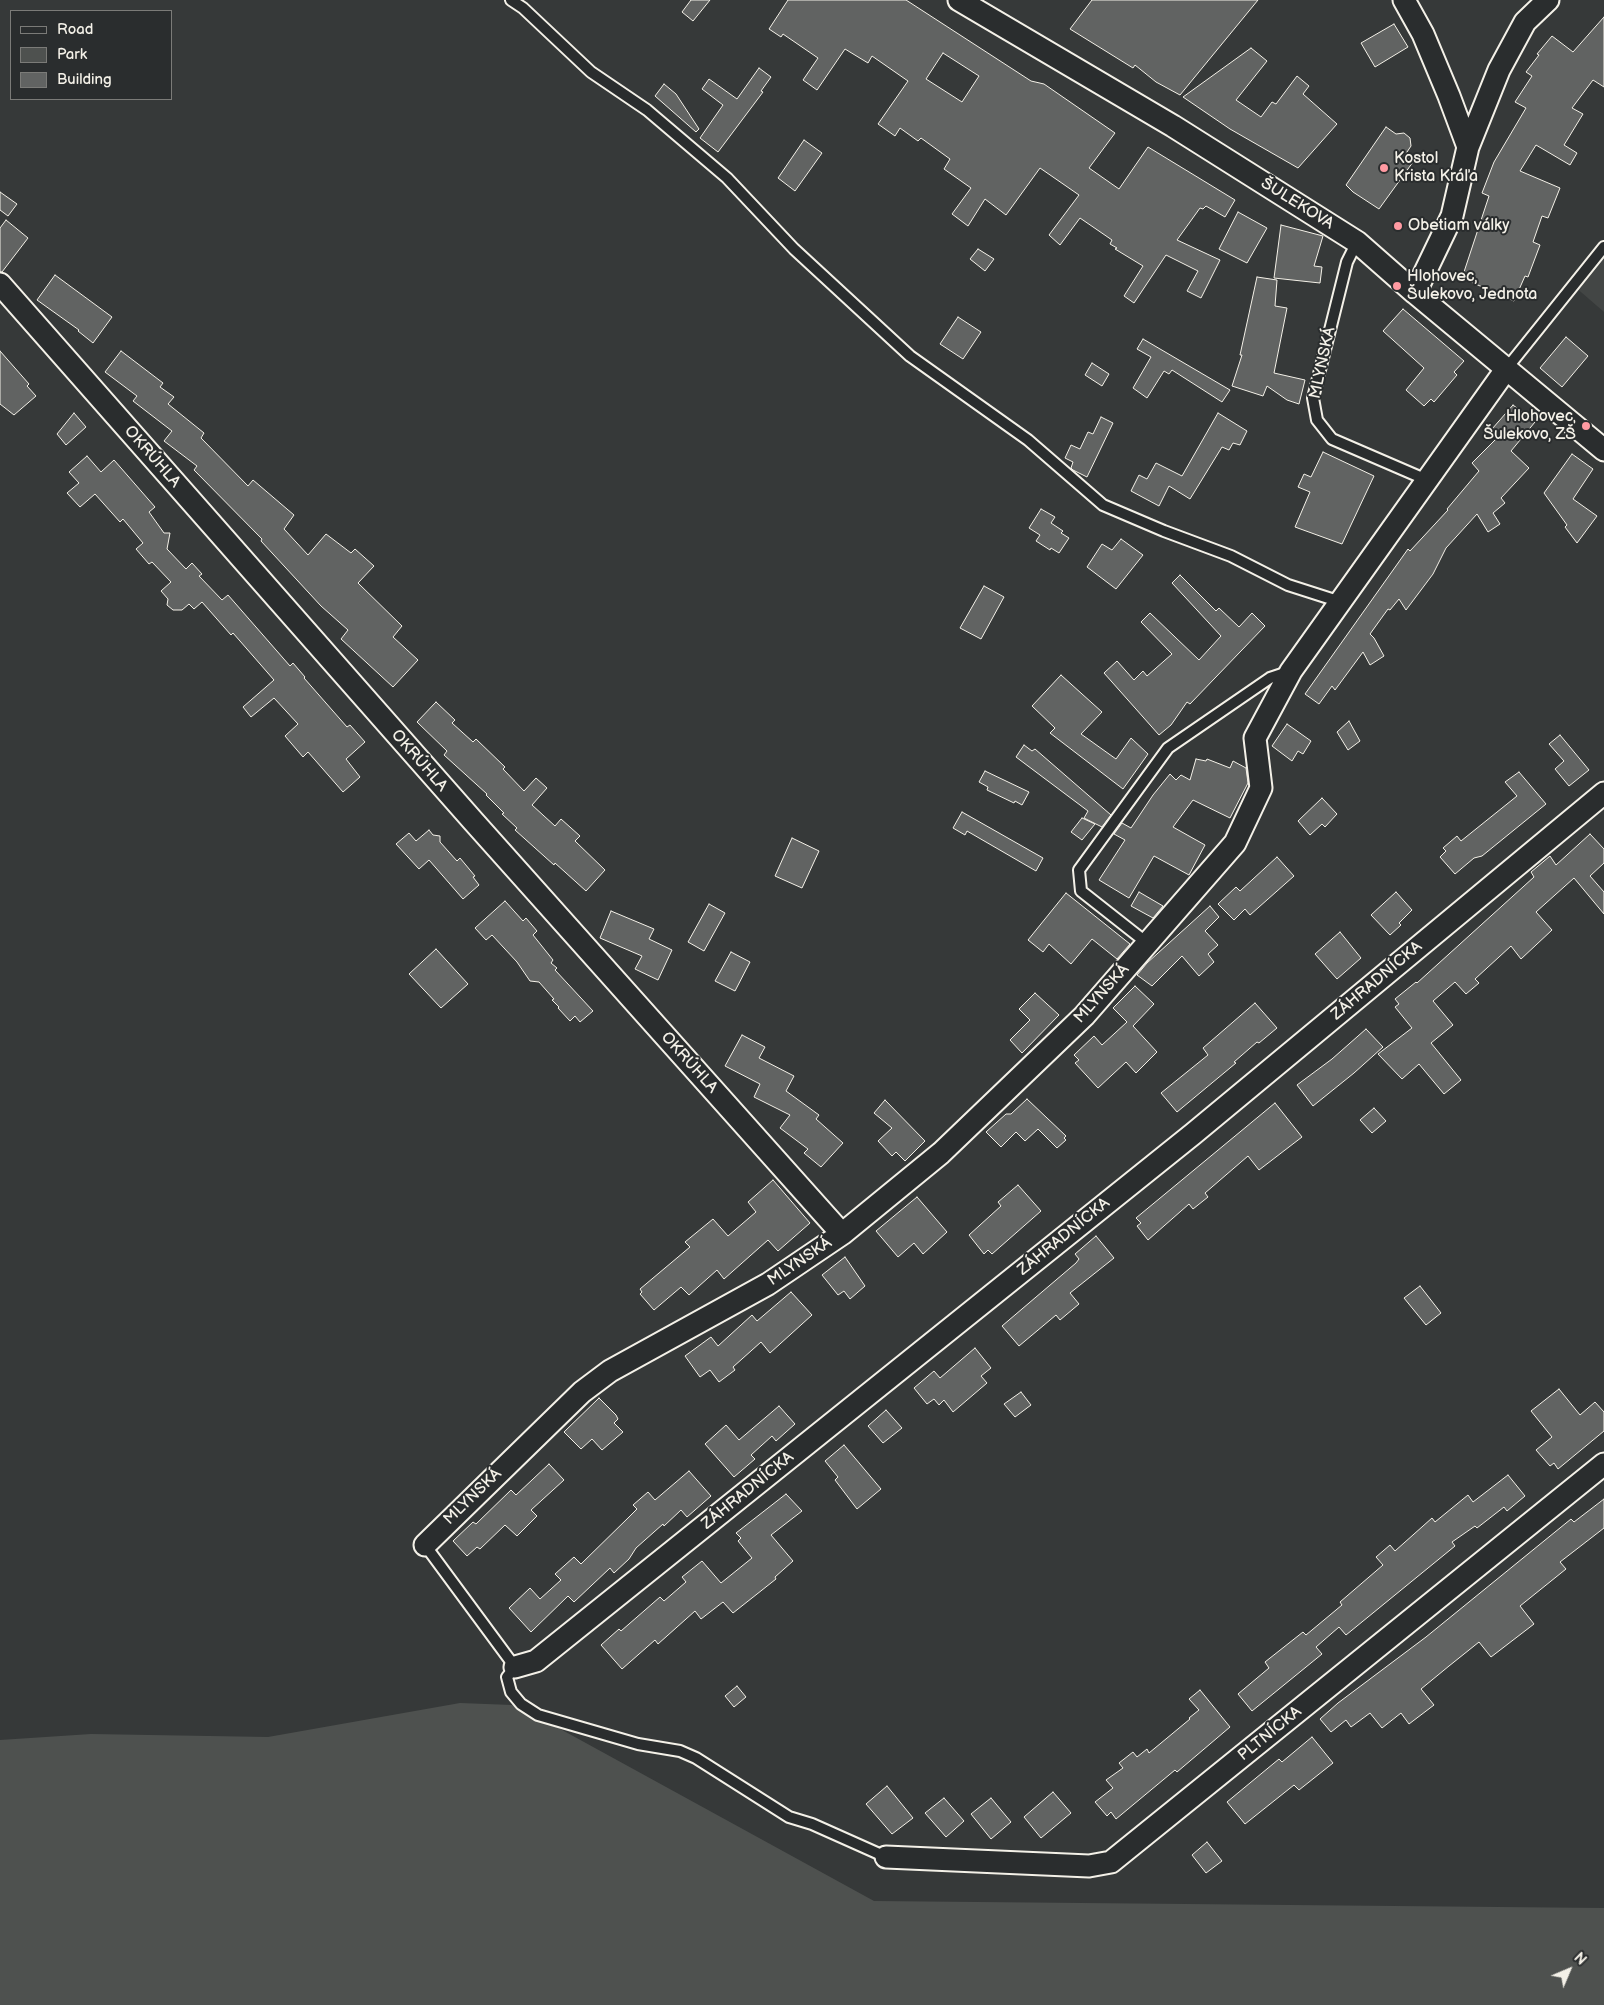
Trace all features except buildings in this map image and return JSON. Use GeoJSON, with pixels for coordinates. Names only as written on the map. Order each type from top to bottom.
{"type":"FeatureCollection","features":[{"type":"Feature","properties":{"kind":"street","name":"ŠULEKOVA"},"geometry":{"type":"LineString","coordinates":[[959,0],[1173,126],[1357,242],[1415,293],[1604,450]]}},
{"type":"Feature","properties":{"kind":"street"},"geometry":{"type":"LineString","coordinates":[[1404,0],[1423,34],[1468,147]]}},
{"type":"Feature","properties":{"kind":"street"},"geometry":{"type":"LineString","coordinates":[[1415,293],[1452,216],[1468,147],[1499,70],[1526,22],[1548,0]]}},
{"type":"Feature","properties":{"kind":"street","name":"OKRÚHLA"},"geometry":{"type":"LineString","coordinates":[[0,284],[474,822],[842,1234]]}},
{"type":"Feature","properties":{"kind":"street","name":"MLYNSKÁ"},"geometry":{"type":"LineString","coordinates":[[424,1545],[582,1392],[610,1371],[768,1284],[842,1234],[941,1153],[1084,1016],[1235,843],[1262,788],[1255,738],[1291,671],[1507,368]]}},
{"type":"Feature","properties":{"kind":"street","name":"ZÁHRADNÍCKA"},"geometry":{"type":"LineString","coordinates":[[515,1667],[536,1661],[1193,1134],[1604,793]]}},
{"type":"Feature","properties":{"kind":"street","name":"PLTNÍCKA"},"geometry":{"type":"LineString","coordinates":[[886,1857],[1089,1866],[1111,1862],[1604,1464]]}},
{"type":"Feature","properties":{"kind":"lane"},"geometry":{"type":"LineString","coordinates":[[511,0],[523,8],[591,72],[647,110],[727,178],[794,249],[910,356],[1028,440],[1103,505],[1164,531],[1231,556],[1288,585],[1341,602]]}},
{"type":"Feature","properties":{"kind":"lane","name":"MLYNSKÁ"},"geometry":{"type":"LineString","coordinates":[[1357,242],[1346,262],[1313,398],[1316,420],[1332,439],[1427,480]]}},
{"type":"Feature","properties":{"kind":"lane"},"geometry":{"type":"LineString","coordinates":[[1507,368],[1604,247]]}},
{"type":"Feature","properties":{"kind":"lane"},"geometry":{"type":"LineString","coordinates":[[1147,944],[1081,891],[1079,870],[1168,748],[1270,678],[1291,671]]}},
{"type":"Feature","properties":{"kind":"lane"},"geometry":{"type":"LineString","coordinates":[[424,1545],[515,1667],[508,1677],[511,1692],[521,1704],[538,1715],[638,1744],[680,1751],[696,1758],[789,1817],[812,1824],[886,1857]]}},
{"type":"Feature","properties":{"kind":"shaded area"},"geometry":{"type":"Polygon","coordinates":[[[1604,251],[1604,312],[1574,286],[1604,251]]]}},
{"type":"Feature","properties":{"kind":"green space"},"geometry":{"type":"Polygon","coordinates":[[[460,1703],[512,1705],[553,1725],[874,1901],[1604,1908],[1604,2005],[0,2005],[0,1740],[91,1734],[268,1737],[460,1703]]]}},
{"type":"Feature","properties":{"kind":"place","name":"Kostol Krista Kráľa"},"geometry":{"type":"Point","coordinates":[1384,168]}},
{"type":"Feature","properties":{"kind":"place","name":"Obetiam války"},"geometry":{"type":"Point","coordinates":[1398,226]}},
{"type":"Feature","properties":{"kind":"place","name":"Hlohovec, Šulekovo, Jednota"},"geometry":{"type":"Point","coordinates":[1397,286]}},
{"type":"Feature","properties":{"kind":"place","name":"Hlohovec, Šulekovo, ZŠ"},"geometry":{"type":"Point","coordinates":[1586,426]}}]}
